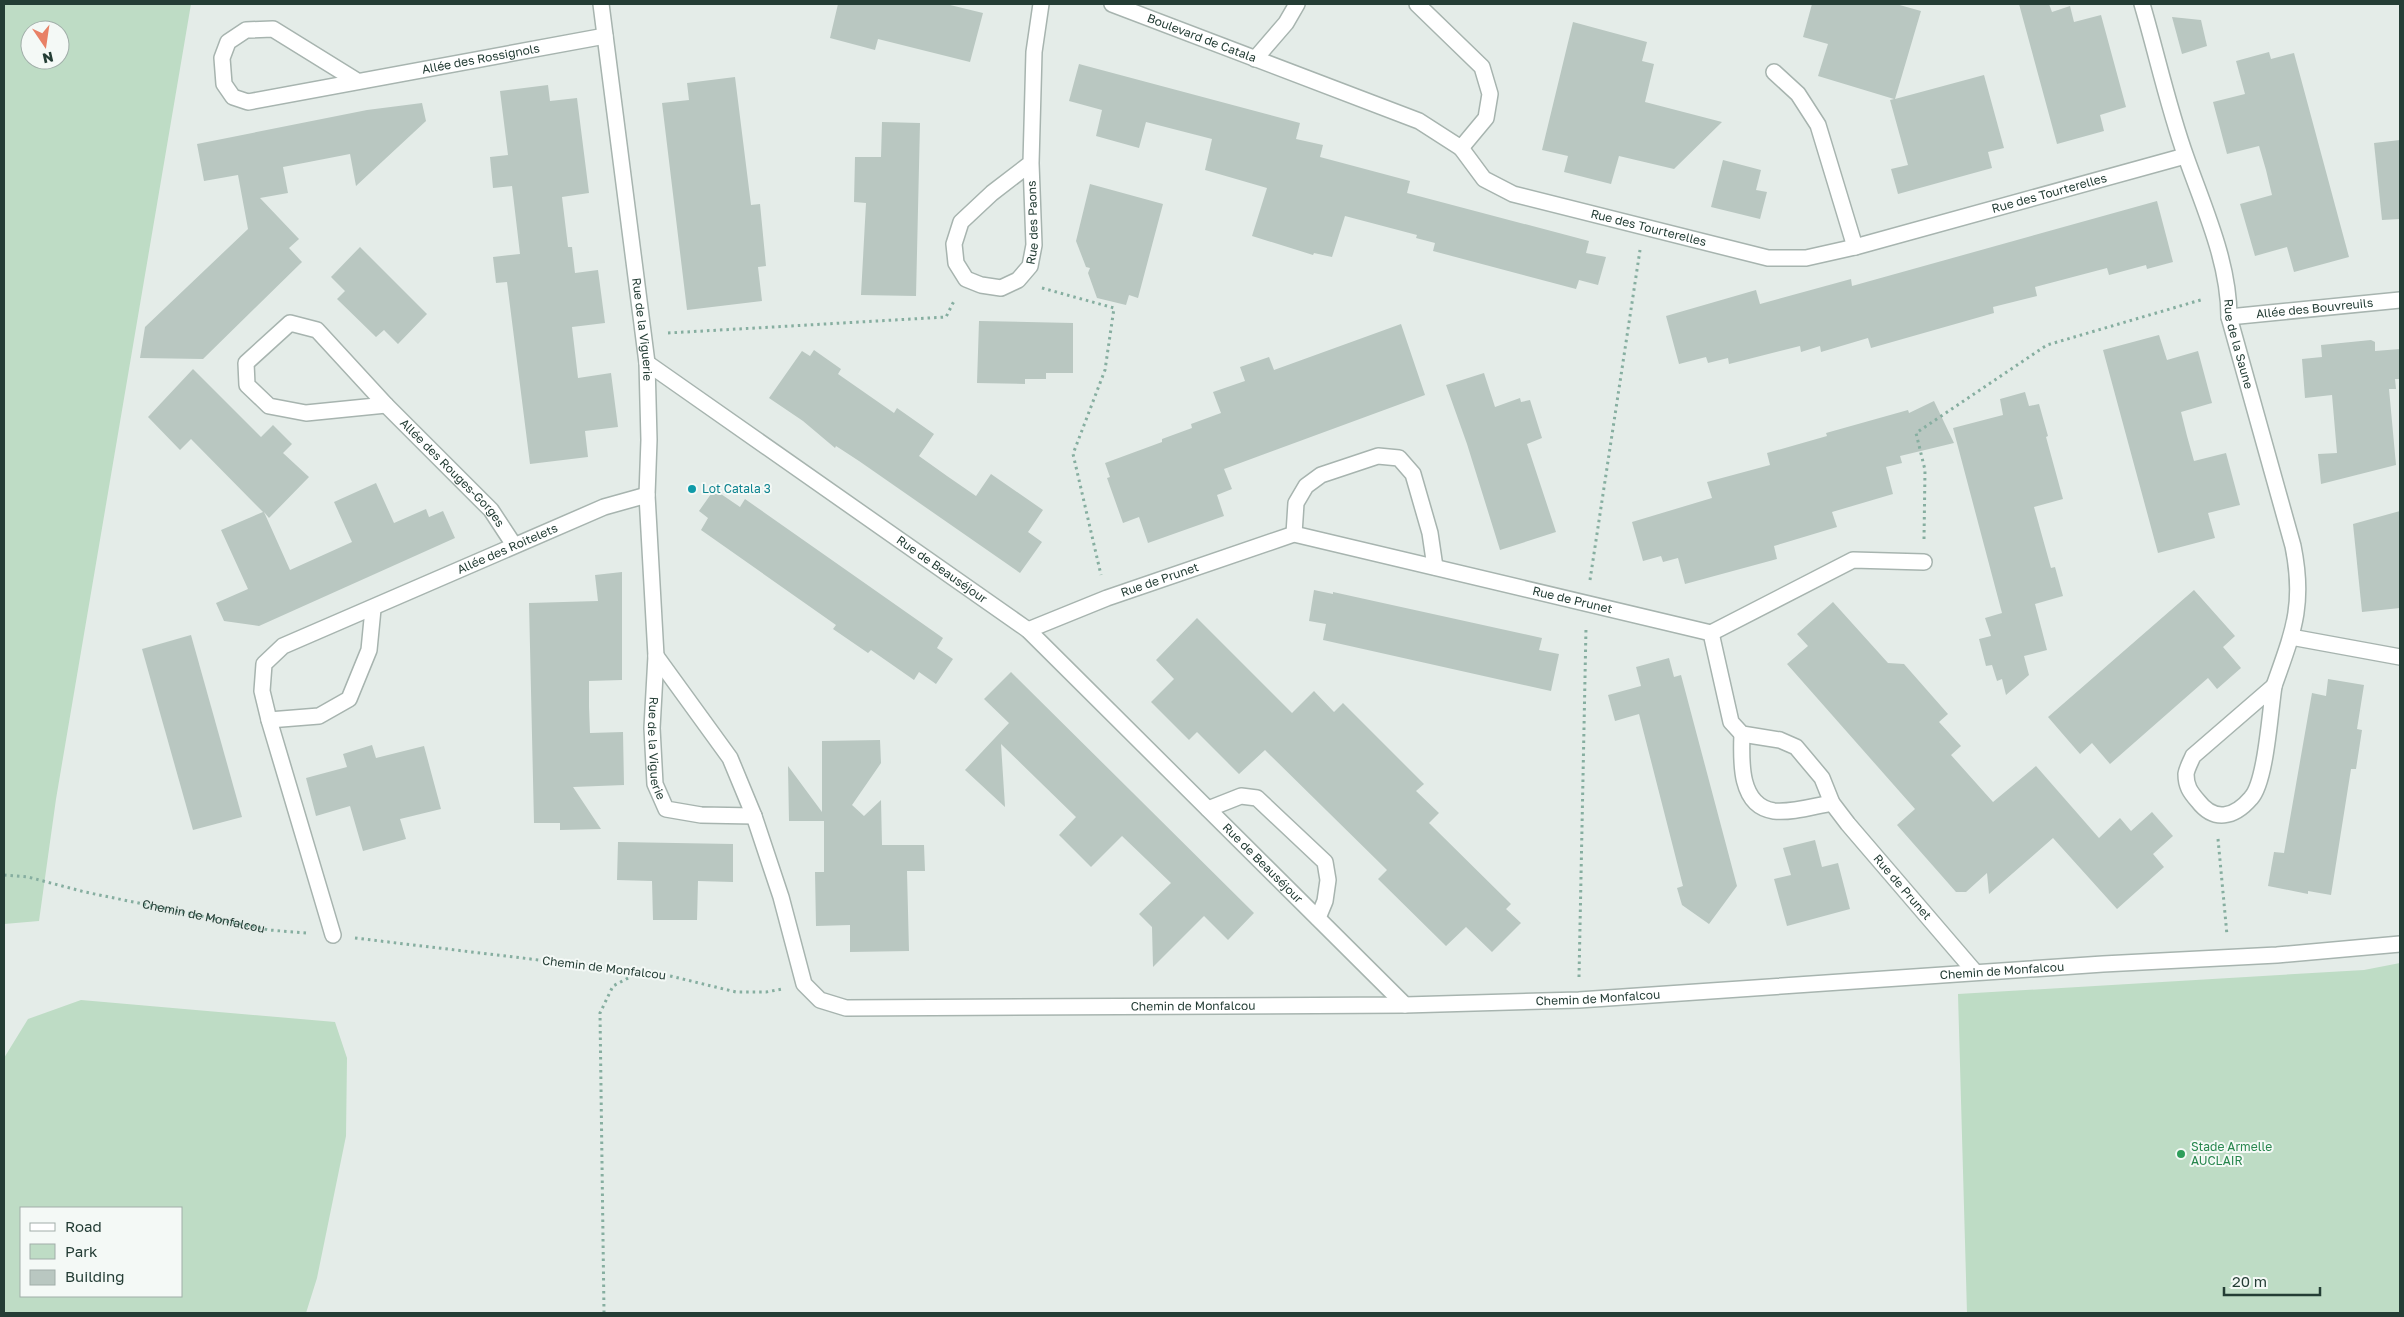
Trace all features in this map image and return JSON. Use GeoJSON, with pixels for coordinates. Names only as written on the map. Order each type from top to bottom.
{"type":"FeatureCollection","features":[{"type":"Feature","properties":{"kind":"street","name":"Rue de la Viguerie"},"geometry":{"type":"LineString","coordinates":[[601,4],[647,363],[649,440],[647,495],[656,656],[652,728],[655,784],[666,809],[701,815],[754,816]]}},
{"type":"Feature","properties":{"kind":"street","name":"Rue des Paons"},"geometry":{"type":"LineString","coordinates":[[1031,163],[992,193],[961,222],[954,244],[956,263],[966,279],[982,285],[1001,288],[1018,280],[1030,266],[1034,245],[1031,163],[1034,52],[1042,4]]}},
{"type":"Feature","properties":{"kind":"street","name":"Boulevard de Catala"},"geometry":{"type":"LineString","coordinates":[[1112,4],[1255,60],[1286,23],[1297,4]]}},
{"type":"Feature","properties":{"kind":"street"},"geometry":{"type":"LineString","coordinates":[[1417,4],[1482,67],[1490,94],[1486,118],[1461,148]]}},
{"type":"Feature","properties":{"kind":"street","name":"Rue de la Saune"},"geometry":{"type":"LineString","coordinates":[[2142,4],[2185,156],[2204,205],[2229,292],[2229,317],[2293,546],[2299,574],[2298,608],[2291,637],[2274,686],[2261,776],[2252,798],[2231,814],[2216,816],[2206,812],[2188,788],[2186,772],[2194,756],[2274,686]]}},
{"type":"Feature","properties":{"kind":"street","name":"Allée des Rossignols"},"geometry":{"type":"LineString","coordinates":[[357,81],[273,29],[246,30],[228,42],[222,58],[224,84],[233,97],[248,102],[605,36]]}},
{"type":"Feature","properties":{"kind":"street","name":"Rue des Tourterelles"},"geometry":{"type":"LineString","coordinates":[[1255,60],[1418,121],[1461,148],[1484,179],[1513,194],[1768,258],[1806,258],[1855,247],[2185,156]]}},
{"type":"Feature","properties":{"kind":"street"},"geometry":{"type":"LineString","coordinates":[[1774,72],[1798,94],[1818,125],[1855,247]]}},
{"type":"Feature","properties":{"kind":"street","name":"Allée des Bouvreuils"},"geometry":{"type":"LineString","coordinates":[[2229,317],[2400,300]]}},
{"type":"Feature","properties":{"kind":"street","name":"Allée des Rouges-Gorges"},"geometry":{"type":"LineString","coordinates":[[386,405],[306,413],[269,406],[247,385],[246,363],[290,323],[317,330],[386,405],[492,510],[514,545]]}},
{"type":"Feature","properties":{"kind":"street","name":"Rue de Beauséjour"},"geometry":{"type":"LineString","coordinates":[[647,363],[1028,630],[1405,1005]]}},
{"type":"Feature","properties":{"kind":"street"},"geometry":{"type":"LineString","coordinates":[[1294,534],[1296,503],[1306,486],[1313,480],[1321,475],[1378,456],[1399,458],[1413,474],[1430,533],[1435,567]]}},
{"type":"Feature","properties":{"kind":"street","name":"Allée des Roitelets"},"geometry":{"type":"LineString","coordinates":[[332,934],[269,720],[262,691],[264,664],[283,646],[372,609],[514,545],[604,508],[647,495]]}},
{"type":"Feature","properties":{"kind":"street","name":"Rue de Prunet"},"geometry":{"type":"LineString","coordinates":[[1028,630],[1107,598],[1294,534],[1710,633]]}},
{"type":"Feature","properties":{"kind":"street"},"geometry":{"type":"LineString","coordinates":[[1832,803],[1774,811],[1761,807],[1752,800],[1743,778],[1742,734],[1731,722],[1710,633],[1853,560],[1924,562]]}},
{"type":"Feature","properties":{"kind":"street"},"geometry":{"type":"LineString","coordinates":[[269,720],[319,716],[348,700],[369,650],[372,609]]}},
{"type":"Feature","properties":{"kind":"street"},"geometry":{"type":"LineString","coordinates":[[2291,637],[2400,657]]}},
{"type":"Feature","properties":{"kind":"street","name":"Rue de la Viguerie"},"geometry":{"type":"LineString","coordinates":[[656,656],[730,758],[754,816],[781,897],[804,984]]}},
{"type":"Feature","properties":{"kind":"street","name":"Rue de Prunet"},"geometry":{"type":"LineString","coordinates":[[1742,734],[1780,740],[1796,747],[1822,778],[1832,803],[1975,972]]}},
{"type":"Feature","properties":{"kind":"street"},"geometry":{"type":"LineString","coordinates":[[1208,809],[1241,796],[1257,798],[1325,862],[1328,880],[1325,901],[1318,918]]}},
{"type":"Feature","properties":{"kind":"street","name":"Chemin de Monfalcou"},"geometry":{"type":"LineString","coordinates":[[804,984],[820,1000],[846,1008],[1405,1005],[1579,1000],[1975,972],[2229,958],[2400,944]]}},
{"type":"Feature","properties":{"kind":"path"},"geometry":{"type":"LineString","coordinates":[[644,335],[946,317],[966,279]]}},
{"type":"Feature","properties":{"kind":"path"},"geometry":{"type":"LineString","coordinates":[[1018,280],[1114,308],[1105,370],[1073,454],[1107,598]]}},
{"type":"Feature","properties":{"kind":"path"},"geometry":{"type":"LineString","coordinates":[[1924,562],[1925,470],[1916,432],[2047,345],[2229,292]]}},
{"type":"Feature","properties":{"kind":"path"},"geometry":{"type":"LineString","coordinates":[[2216,816],[2229,958]]}},
{"type":"Feature","properties":{"kind":"path","name":"Chemin de Monfalcou"},"geometry":{"type":"LineString","coordinates":[[4,875],[28,877],[86,892],[269,930],[332,934],[389,944],[635,974],[654,972],[736,992],[766,992],[804,984]]}},
{"type":"Feature","properties":{"kind":"path"},"geometry":{"type":"LineString","coordinates":[[604,1313],[600,1014],[612,986],[635,974]]}},
{"type":"Feature","properties":{"kind":"green space"},"geometry":{"type":"Polygon","coordinates":[[[4,4],[191,4],[56,799],[39,921],[4,924],[4,4]]]}},
{"type":"Feature","properties":{"kind":"green space","name":"Stade Armelle AUCLAIR"},"geometry":{"type":"Polygon","coordinates":[[[2400,963],[2400,1313],[1967,1313],[1958,994],[2364,970],[2400,963]]]}},
{"type":"Feature","properties":{"kind":"green space"},"geometry":{"type":"Polygon","coordinates":[[[81,1000],[335,1022],[347,1058],[346,1136],[317,1278],[306,1313],[4,1313],[4,1058],[28,1019],[81,1000]]]}},
{"type":"Feature","properties":{"kind":"building"},"geometry":{"type":"Polygon","coordinates":[[[838,4],[946,4],[983,13],[970,62],[878,39],[875,50],[830,38],[838,4]]]}},
{"type":"Feature","properties":{"kind":"building"},"geometry":{"type":"Polygon","coordinates":[[[1812,4],[1896,4],[1921,11],[1895,99],[1984,75],[2004,148],[1988,152],[1992,168],[1898,194],[1891,169],[1908,165],[1890,100],[1894,99],[1818,76],[1828,44],[1803,37],[1812,4]]]}},
{"type":"Feature","properties":{"kind":"building"},"geometry":{"type":"Polygon","coordinates":[[[2019,4],[2049,4],[2052,12],[2070,6],[2074,22],[2101,15],[2126,107],[2100,115],[2104,131],[2057,144],[2019,4]]]}},
{"type":"Feature","properties":{"kind":"building"},"geometry":{"type":"Polygon","coordinates":[[[2172,17],[2201,20],[2207,46],[2182,54],[2172,17]]]}},
{"type":"Feature","properties":{"kind":"building"},"geometry":{"type":"Polygon","coordinates":[[[1573,22],[1647,42],[1642,61],[1654,64],[1645,102],[1722,122],[1674,169],[1619,156],[1611,184],[1564,172],[1568,156],[1542,150],[1573,22]]]}},
{"type":"Feature","properties":{"kind":"building"},"geometry":{"type":"Polygon","coordinates":[[[2269,52],[2271,59],[2294,53],[2349,257],[2294,272],[2287,247],[2255,256],[2240,204],[2272,195],[2266,170],[2259,146],[2227,154],[2213,102],[2245,94],[2236,61],[2269,52]]]}},
{"type":"Feature","properties":{"kind":"building"},"geometry":{"type":"Polygon","coordinates":[[[1079,64],[1300,123],[1296,139],[1323,145],[1320,157],[1410,181],[1407,193],[1589,241],[1586,253],[1606,257],[1598,285],[1579,280],[1576,289],[1433,251],[1435,243],[1416,238],[1417,235],[1345,216],[1332,257],[1314,253],[1313,255],[1252,236],[1267,188],[1205,170],[1212,139],[1146,122],[1139,148],[1096,136],[1102,110],[1069,101],[1079,64]]]}},
{"type":"Feature","properties":{"kind":"building"},"geometry":{"type":"Polygon","coordinates":[[[735,77],[751,205],[760,204],[766,266],[758,267],[762,301],[687,310],[662,103],[689,100],[687,83],[735,77]]]}},
{"type":"Feature","properties":{"kind":"building"},"geometry":{"type":"Polygon","coordinates":[[[548,85],[550,101],[577,98],[589,193],[562,197],[568,247],[572,247],[575,273],[598,270],[605,323],[572,327],[578,378],[611,373],[618,427],[585,431],[588,457],[530,464],[507,282],[496,283],[493,257],[520,254],[512,186],[493,188],[490,157],[508,155],[500,91],[548,85]]]}},
{"type":"Feature","properties":{"kind":"building"},"geometry":{"type":"Polygon","coordinates":[[[422,103],[426,121],[356,186],[350,154],[283,167],[288,193],[260,198],[299,239],[289,248],[302,262],[203,359],[140,358],[145,327],[248,229],[238,175],[204,181],[197,144],[367,110],[422,103]]]}},
{"type":"Feature","properties":{"kind":"building"},"geometry":{"type":"Polygon","coordinates":[[[882,122],[920,123],[916,296],[861,295],[866,203],[854,202],[855,157],[881,157],[882,122]]]}},
{"type":"Feature","properties":{"kind":"building"},"geometry":{"type":"Polygon","coordinates":[[[2400,140],[2400,219],[2382,220],[2374,143],[2400,140]]]}},
{"type":"Feature","properties":{"kind":"building"},"geometry":{"type":"Polygon","coordinates":[[[1723,160],[1761,170],[1756,190],[1767,192],[1760,219],[1711,207],[1723,160]]]}},
{"type":"Feature","properties":{"kind":"building"},"geometry":{"type":"Polygon","coordinates":[[[1090,184],[1163,204],[1138,298],[1129,295],[1126,305],[1097,298],[1088,273],[1090,268],[1086,267],[1076,241],[1090,184]]]}},
{"type":"Feature","properties":{"kind":"building"},"geometry":{"type":"Polygon","coordinates":[[[2157,201],[2173,262],[2147,269],[2146,265],[2109,275],[2107,268],[2035,287],[2037,296],[1993,307],[1994,313],[1871,348],[1868,338],[1821,352],[1820,346],[1801,352],[1800,346],[1729,364],[1728,358],[1708,363],[1706,357],[1679,364],[1666,316],[1756,290],[1760,304],[1851,279],[1852,286],[2157,201]]]}},
{"type":"Feature","properties":{"kind":"building"},"geometry":{"type":"Polygon","coordinates":[[[360,247],[427,314],[398,344],[384,330],[376,337],[337,299],[345,291],[331,277],[360,247]]]}},
{"type":"Feature","properties":{"kind":"building"},"geometry":{"type":"Polygon","coordinates":[[[979,321],[1073,323],[1073,373],[1046,373],[1046,379],[1025,379],[1025,384],[977,383],[979,321]]]}},
{"type":"Feature","properties":{"kind":"building"},"geometry":{"type":"Polygon","coordinates":[[[1401,324],[1425,395],[1224,469],[1232,489],[1217,495],[1224,516],[1148,543],[1139,517],[1123,523],[1107,478],[1110,477],[1105,463],[1162,442],[1162,439],[1192,428],[1191,424],[1221,413],[1213,392],[1245,381],[1240,367],[1269,357],[1274,370],[1401,324]]]}},
{"type":"Feature","properties":{"kind":"building"},"geometry":{"type":"Polygon","coordinates":[[[2159,335],[2167,360],[2198,351],[2212,403],[2181,412],[2187,436],[2194,461],[2226,453],[2240,505],[2208,513],[2215,538],[2158,553],[2103,350],[2159,335]]]}},
{"type":"Feature","properties":{"kind":"building"},"geometry":{"type":"Polygon","coordinates":[[[2371,340],[2375,342],[2375,351],[2400,349],[2400,379],[2395,379],[2396,389],[2389,389],[2396,465],[2321,484],[2318,454],[2337,453],[2332,395],[2305,398],[2302,359],[2322,357],[2321,345],[2371,340]]]}},
{"type":"Feature","properties":{"kind":"building"},"geometry":{"type":"Polygon","coordinates":[[[814,350],[841,369],[838,374],[894,413],[897,408],[934,434],[919,456],[947,476],[976,496],[991,474],[1043,510],[1028,532],[1042,542],[1020,573],[859,461],[836,446],[835,448],[803,421],[769,398],[802,351],[810,356],[814,350]]]}},
{"type":"Feature","properties":{"kind":"building"},"geometry":{"type":"Polygon","coordinates":[[[193,369],[261,437],[273,425],[292,444],[283,453],[309,477],[269,518],[264,512],[290,570],[352,542],[334,502],[376,483],[394,523],[426,509],[429,517],[443,511],[455,538],[259,626],[224,621],[216,603],[248,589],[221,530],[263,512],[191,439],[180,450],[148,417],[193,369]]]}},
{"type":"Feature","properties":{"kind":"building"},"geometry":{"type":"Polygon","coordinates":[[[1484,373],[1495,407],[1520,398],[1521,402],[1530,400],[1542,438],[1527,444],[1556,532],[1500,550],[1467,444],[1446,385],[1484,373]]]}},
{"type":"Feature","properties":{"kind":"building"},"geometry":{"type":"Polygon","coordinates":[[[2025,392],[2029,406],[2039,404],[2063,499],[2034,507],[2051,568],[2055,567],[2063,596],[2035,604],[2047,650],[2024,656],[2029,675],[2006,695],[2002,679],[1997,681],[1992,665],[1986,666],[1979,639],[1991,636],[1985,618],[2002,613],[1953,428],[2003,415],[2000,399],[2025,392]]]}},
{"type":"Feature","properties":{"kind":"building"},"geometry":{"type":"Polygon","coordinates":[[[1934,401],[1954,443],[1900,456],[1902,463],[1886,467],[1893,494],[1832,512],[1837,527],[1774,546],[1777,559],[1685,584],[1678,558],[1663,562],[1661,556],[1643,561],[1632,522],[1712,498],[1707,482],[1770,465],[1767,453],[1827,436],[1826,433],[1908,410],[1909,413],[1934,401]]]}},
{"type":"Feature","properties":{"kind":"building"},"geometry":{"type":"Polygon","coordinates":[[[711,494],[721,494],[740,507],[745,499],[943,638],[937,648],[953,659],[936,684],[919,672],[914,680],[871,650],[868,653],[833,629],[836,625],[701,530],[708,518],[699,511],[711,494]]]}},
{"type":"Feature","properties":{"kind":"building"},"geometry":{"type":"Polygon","coordinates":[[[2400,511],[2400,608],[2362,612],[2353,524],[2400,511]]]}},
{"type":"Feature","properties":{"kind":"building"},"geometry":{"type":"Polygon","coordinates":[[[622,572],[622,680],[589,681],[589,707],[590,733],[623,732],[624,785],[573,787],[601,829],[560,830],[560,823],[534,823],[529,603],[598,601],[595,575],[622,572]]]}},
{"type":"Feature","properties":{"kind":"building"},"geometry":{"type":"Polygon","coordinates":[[[1314,590],[1333,594],[1333,592],[1542,638],[1539,650],[1559,654],[1551,691],[1323,640],[1326,624],[1309,621],[1314,590]]]}},
{"type":"Feature","properties":{"kind":"building"},"geometry":{"type":"Polygon","coordinates":[[[2194,590],[2235,636],[2223,647],[2241,668],[2217,689],[2208,678],[2110,764],[2092,743],[2080,754],[2048,717],[2194,590]]]}},
{"type":"Feature","properties":{"kind":"building"},"geometry":{"type":"Polygon","coordinates":[[[1833,602],[1888,663],[1904,664],[1948,714],[1939,722],[1961,746],[1951,755],[1993,802],[2036,766],[2099,838],[2120,818],[2131,831],[2152,812],[2173,836],[2153,854],[2164,867],[2117,909],[2053,838],[1989,894],[1987,873],[1966,892],[1956,892],[1897,825],[1915,809],[1787,664],[1808,646],[1797,634],[1833,602]]]}},
{"type":"Feature","properties":{"kind":"building"},"geometry":{"type":"Polygon","coordinates":[[[1197,618],[1292,713],[1314,691],[1334,712],[1343,703],[1424,784],[1416,791],[1439,813],[1429,823],[1511,904],[1506,909],[1521,923],[1492,952],[1466,927],[1446,946],[1378,879],[1387,870],[1265,750],[1239,774],[1197,732],[1189,740],[1151,702],[1174,679],[1156,660],[1197,618]]]}},
{"type":"Feature","properties":{"kind":"building"},"geometry":{"type":"Polygon","coordinates":[[[191,635],[242,817],[193,830],[142,649],[191,635]]]}},
{"type":"Feature","properties":{"kind":"building"},"geometry":{"type":"Polygon","coordinates":[[[1669,658],[1674,677],[1681,675],[1737,886],[1709,924],[1682,905],[1677,888],[1683,886],[1639,714],[1615,721],[1608,695],[1641,686],[1636,667],[1669,658]]]}},
{"type":"Feature","properties":{"kind":"building"},"geometry":{"type":"Polygon","coordinates":[[[1011,672],[1254,913],[1228,940],[1204,916],[1153,967],[1152,927],[1139,914],[1171,883],[1122,836],[1091,867],[1059,835],[1076,817],[1001,744],[1005,807],[965,770],[1009,723],[984,699],[1011,672]]]}},
{"type":"Feature","properties":{"kind":"building"},"geometry":{"type":"Polygon","coordinates":[[[2328,679],[2364,685],[2357,729],[2362,730],[2356,769],[2351,769],[2331,895],[2308,891],[2308,894],[2268,886],[2274,852],[2284,853],[2312,693],[2326,696],[2328,679]]]}},
{"type":"Feature","properties":{"kind":"building"},"geometry":{"type":"Polygon","coordinates":[[[880,740],[881,763],[852,805],[864,816],[881,800],[882,845],[924,845],[925,871],[907,871],[909,951],[850,952],[850,925],[816,926],[815,872],[824,872],[824,821],[789,821],[788,766],[822,812],[822,741],[880,740]]]}},
{"type":"Feature","properties":{"kind":"building"},"geometry":{"type":"Polygon","coordinates":[[[372,745],[376,758],[424,746],[441,809],[400,819],[406,839],[363,851],[350,806],[316,816],[306,778],[347,767],[343,754],[372,745]]]}},
{"type":"Feature","properties":{"kind":"building"},"geometry":{"type":"Polygon","coordinates":[[[1815,840],[1822,867],[1838,863],[1850,909],[1787,926],[1774,879],[1791,875],[1783,848],[1815,840]]]}},
{"type":"Feature","properties":{"kind":"building"},"geometry":{"type":"Polygon","coordinates":[[[618,842],[733,844],[733,882],[698,881],[697,920],[653,920],[652,881],[617,880],[618,842]]]}},
{"type":"Feature","properties":{"kind":"place","name":"Lot Catala 3"},"geometry":{"type":"Point","coordinates":[692,489]}},
{"type":"Feature","properties":{"kind":"place","name":"Stade Armelle AUCLAIR"},"geometry":{"type":"Point","coordinates":[2181,1154]}}]}
